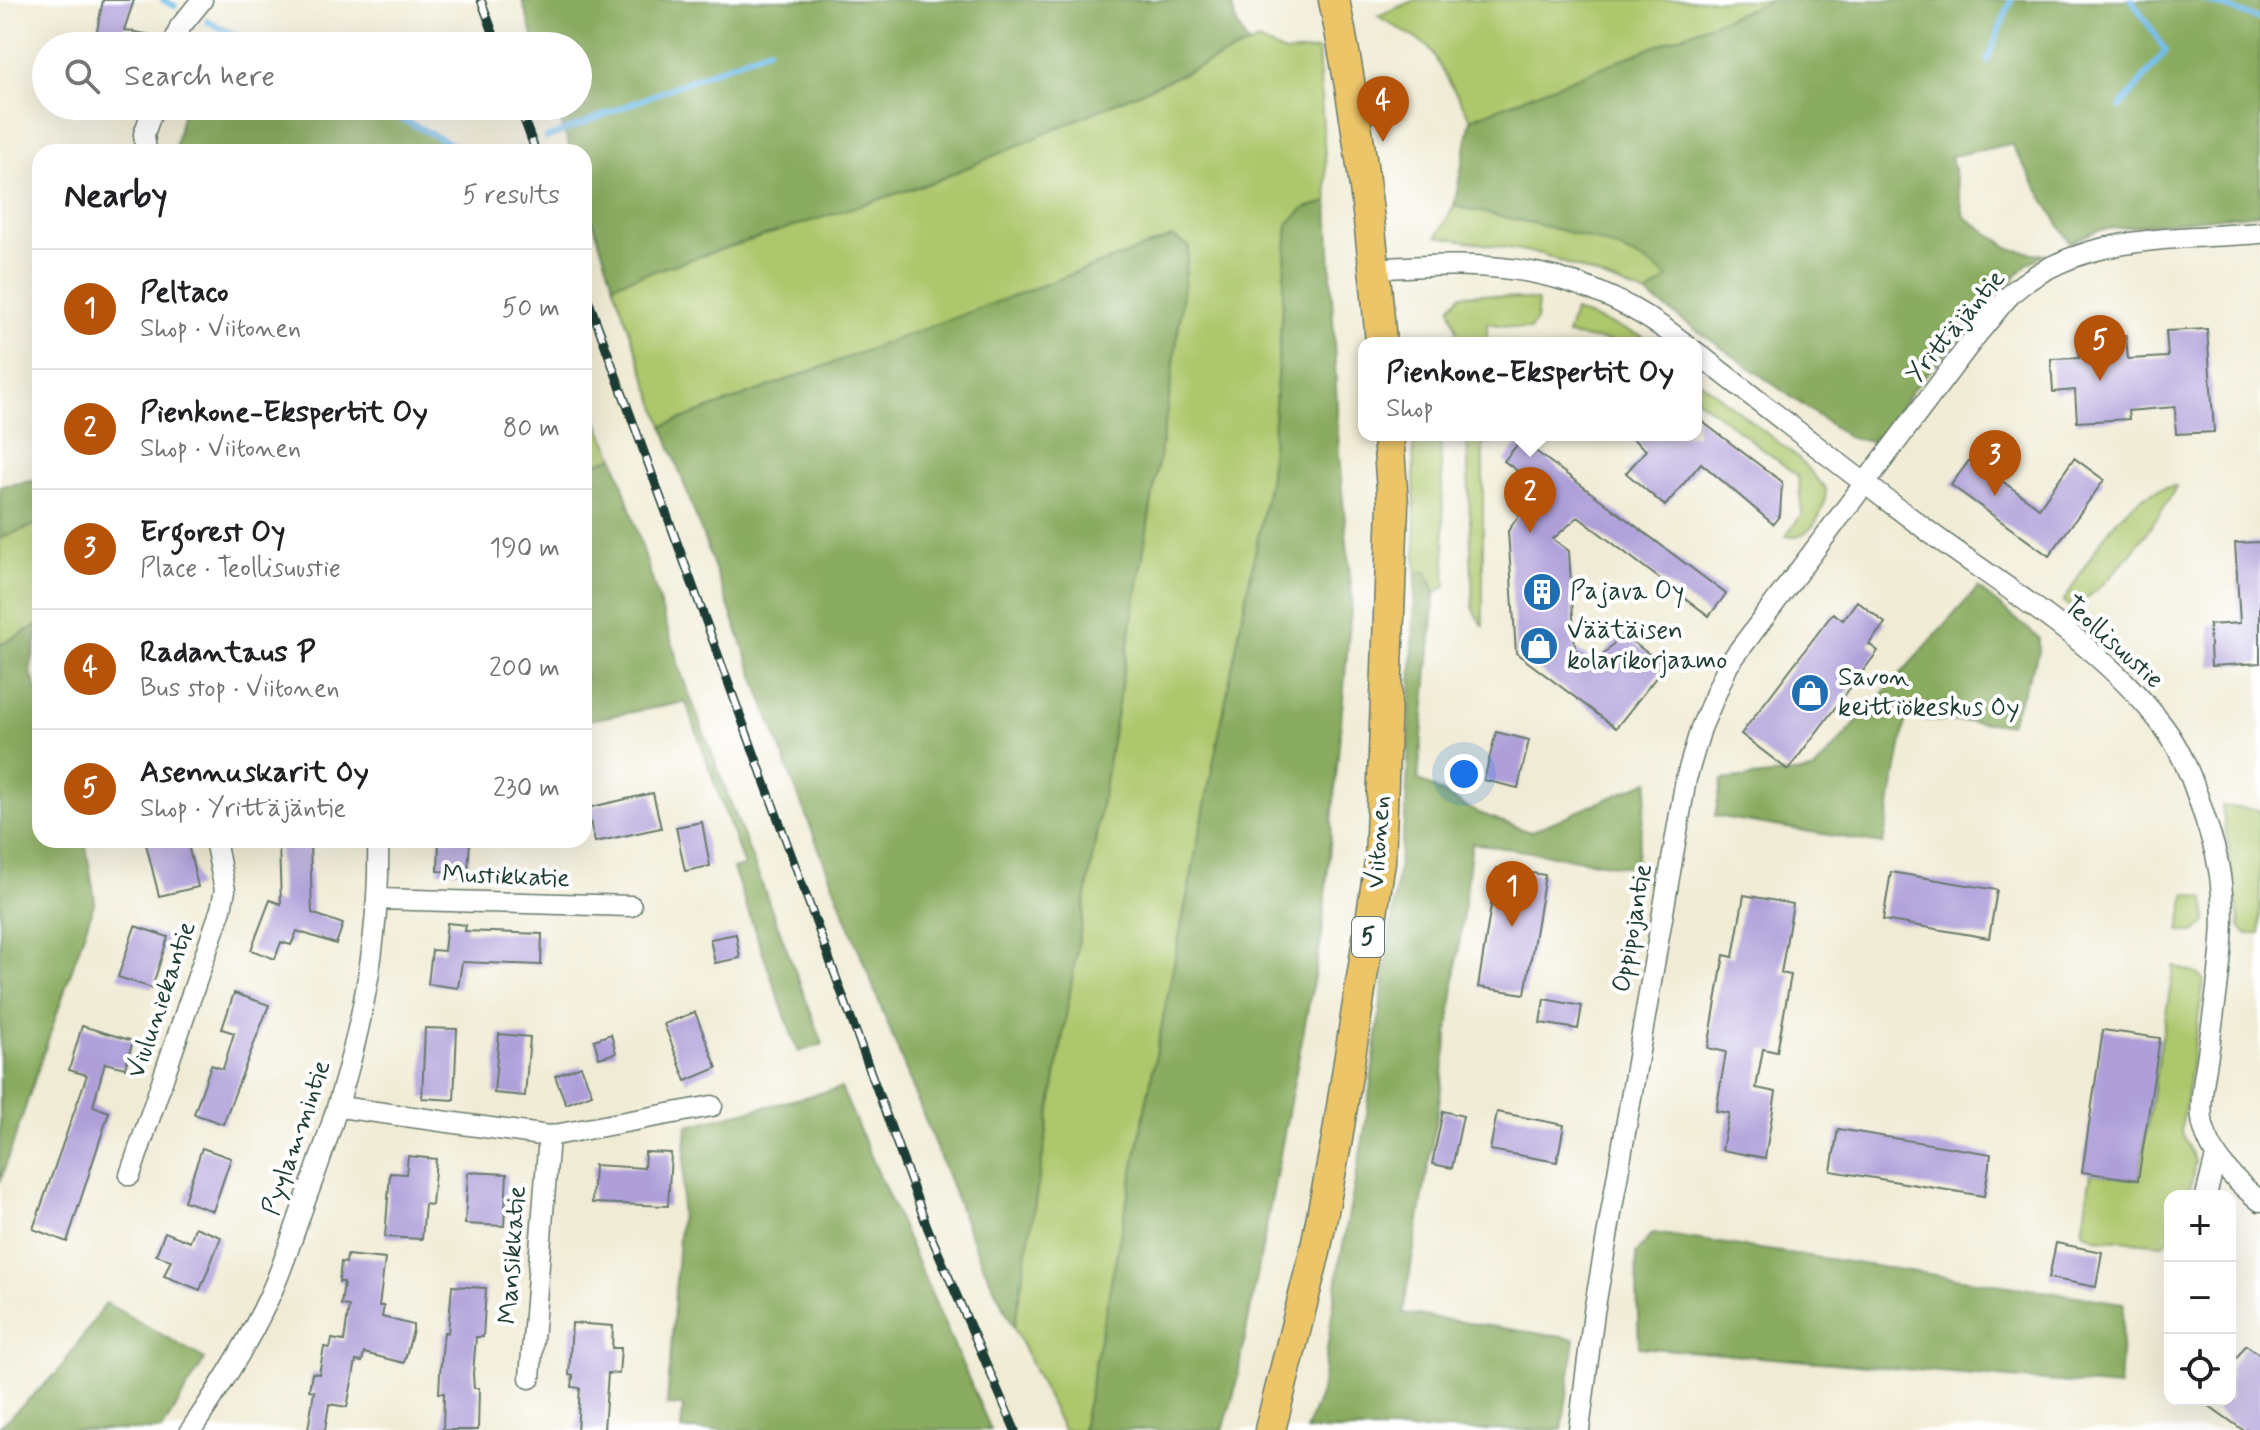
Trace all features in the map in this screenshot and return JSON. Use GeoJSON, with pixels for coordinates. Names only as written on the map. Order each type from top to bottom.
{"type":"FeatureCollection","features":[{"type":"Feature","properties":{"kind":"highway"},"geometry":{"type":"LineString","coordinates":[[1334,0],[1351,85],[1375,269],[1381,337]]}},
{"type":"Feature","properties":{"kind":"highway","name":"Viitonen"},"geometry":{"type":"LineString","coordinates":[[1270,1430],[1311,1267],[1337,1139],[1380,862],[1393,505],[1388,441]]}},
{"type":"Feature","properties":{"kind":"street"},"geometry":{"type":"LineString","coordinates":[[178,32],[202,0]]}},
{"type":"Feature","properties":{"kind":"street"},"geometry":{"type":"LineString","coordinates":[[145,144],[144,134],[149,120]]}},
{"type":"Feature","properties":{"kind":"street","name":"Yrittäjäntie"},"geometry":{"type":"LineString","coordinates":[[1865,484],[2004,303],[2014,292],[2056,264],[2109,244],[2260,233]]}},
{"type":"Feature","properties":{"kind":"street"},"geometry":{"type":"LineString","coordinates":[[1375,269],[1444,263],[1512,267],[1564,278],[1617,301],[1674,337]]}},
{"type":"Feature","properties":{"kind":"street","name":"Teollisuustie"},"geometry":{"type":"LineString","coordinates":[[1702,357],[1865,484],[2062,628],[2127,682],[2166,729],[2189,774],[2212,839],[2222,891],[2223,940],[2205,1075],[2203,1123],[2216,1156],[2240,1185],[2260,1201]]}},
{"type":"Feature","properties":{"kind":"street","name":"Oppipojantie"},"geometry":{"type":"LineString","coordinates":[[1579,1430],[1594,1312],[1693,751],[1728,665],[1865,484]]}},
{"type":"Feature","properties":{"kind":"street","name":"Viuluniekantie"},"geometry":{"type":"LineString","coordinates":[[130,1175],[221,909],[225,890],[217,848]]}},
{"type":"Feature","properties":{"kind":"street","name":"Pyylammintie"},"geometry":{"type":"LineString","coordinates":[[191,1430],[248,1339],[273,1290],[340,1107],[362,1016],[379,899],[378,848]]}},
{"type":"Feature","properties":{"kind":"street","name":"Mustikkatie"},"geometry":{"type":"LineString","coordinates":[[379,899],[631,906]]}},
{"type":"Feature","properties":{"kind":"street"},"geometry":{"type":"LineString","coordinates":[[340,1107],[549,1136],[712,1106]]}},
{"type":"Feature","properties":{"kind":"street","name":"Mansikkatie"},"geometry":{"type":"LineString","coordinates":[[530,1378],[549,1136]]}},
{"type":"Feature","properties":{"kind":"street"},"geometry":{"type":"LineString","coordinates":[[2208,1190],[2216,1156]]}},
{"type":"Feature","properties":{"kind":"green space"},"geometry":{"type":"Polygon","coordinates":[[[522,0],[1231,0],[1235,20],[1248,45],[936,181],[613,284],[592,219],[592,144],[568,144],[561,120],[592,120],[592,32],[532,32],[522,0]]]}},
{"type":"Feature","properties":{"kind":"green space"},"geometry":{"type":"Polygon","coordinates":[[[1415,0],[1772,0],[1471,119],[1428,46],[1378,16],[1415,0]]]}},
{"type":"Feature","properties":{"kind":"green space"},"geometry":{"type":"Polygon","coordinates":[[[1772,0],[2260,0],[2260,213],[2098,230],[2070,243],[2011,144],[1951,156],[1964,216],[2011,249],[2045,255],[2028,263],[1913,389],[1886,429],[1871,442],[1848,437],[1647,295],[1668,278],[1648,264],[1624,251],[1567,232],[1454,206],[1471,119],[1772,0]]]}},
{"type":"Feature","properties":{"kind":"green space"},"geometry":{"type":"Polygon","coordinates":[[[1258,41],[1285,53],[1318,50],[1328,202],[1305,208],[1288,224],[1270,476],[1082,1430],[1063,1430],[1014,1328],[1171,386],[1189,246],[1172,237],[663,426],[613,284],[936,181],[1258,41]]]}},
{"type":"Feature","properties":{"kind":"green space"},"geometry":{"type":"Polygon","coordinates":[[[181,120],[404,120],[451,144],[176,144],[181,120]]]}},
{"type":"Feature","properties":{"kind":"green space"},"geometry":{"type":"Polygon","coordinates":[[[1328,202],[1339,456],[1352,598],[1322,935],[1235,1390],[1223,1430],[1082,1430],[1270,476],[1288,224],[1305,208],[1328,202]]]}},
{"type":"Feature","properties":{"kind":"green space"},"geometry":{"type":"Polygon","coordinates":[[[1454,206],[1597,241],[1624,251],[1669,278],[1647,295],[1542,254],[1437,236],[1454,206]]]}},
{"type":"Feature","properties":{"kind":"green space"},"geometry":{"type":"Polygon","coordinates":[[[1172,237],[1189,246],[1171,386],[1014,1328],[979,1257],[789,772],[663,426],[1172,237]]]}},
{"type":"Feature","properties":{"kind":"green space"},"geometry":{"type":"Polygon","coordinates":[[[1483,294],[1538,301],[1536,321],[1530,330],[1487,323],[1487,337],[1458,337],[1450,307],[1461,295],[1483,294]]]}},
{"type":"Feature","properties":{"kind":"green space"},"geometry":{"type":"Polygon","coordinates":[[[1574,311],[1643,337],[1580,337],[1567,335],[1574,311]]]}},
{"type":"Feature","properties":{"kind":"green space"},"geometry":{"type":"Polygon","coordinates":[[[1702,383],[1798,458],[1826,489],[1815,523],[1802,535],[1786,536],[1802,514],[1798,476],[1702,403],[1702,383]]]}},
{"type":"Feature","properties":{"kind":"green space"},"geometry":{"type":"Polygon","coordinates":[[[592,410],[614,457],[592,465],[592,410]]]}},
{"type":"Feature","properties":{"kind":"green space"},"geometry":{"type":"Polygon","coordinates":[[[1413,441],[1440,441],[1446,586],[1435,594],[1427,572],[1416,572],[1413,441]]]}},
{"type":"Feature","properties":{"kind":"green space"},"geometry":{"type":"Polygon","coordinates":[[[1467,441],[1483,441],[1483,627],[1473,608],[1467,441]]]}},
{"type":"Feature","properties":{"kind":"green space"},"geometry":{"type":"Polygon","coordinates":[[[614,457],[683,678],[823,1044],[798,1052],[733,869],[744,866],[686,702],[592,720],[592,465],[614,457]]]}},
{"type":"Feature","properties":{"kind":"green space"},"geometry":{"type":"Polygon","coordinates":[[[32,481],[32,526],[0,538],[0,486],[32,481]]]}},
{"type":"Feature","properties":{"kind":"green space"},"geometry":{"type":"Polygon","coordinates":[[[2176,486],[2158,517],[2114,572],[2083,600],[2070,607],[2063,602],[2096,548],[2123,513],[2156,490],[2176,486]]]}},
{"type":"Feature","properties":{"kind":"green space"},"geometry":{"type":"Polygon","coordinates":[[[32,526],[32,628],[0,645],[0,538],[32,526]]]}},
{"type":"Feature","properties":{"kind":"green space"},"geometry":{"type":"Polygon","coordinates":[[[1416,572],[1427,572],[1435,594],[1418,779],[1474,811],[1530,832],[1649,781],[1635,868],[1472,843],[1440,1097],[1403,1313],[1575,1339],[1562,1430],[1306,1430],[1321,1392],[1339,1266],[1365,1129],[1406,807],[1416,572]]]}},
{"type":"Feature","properties":{"kind":"green space"},"geometry":{"type":"Polygon","coordinates":[[[1978,588],[2039,638],[2039,652],[2010,724],[1906,719],[1883,844],[1715,816],[1722,780],[1813,771],[1978,588]]]}},
{"type":"Feature","properties":{"kind":"green space"},"geometry":{"type":"Polygon","coordinates":[[[32,628],[32,848],[86,848],[95,901],[0,1182],[0,645],[32,628]]]}},
{"type":"Feature","properties":{"kind":"green space"},"geometry":{"type":"Polygon","coordinates":[[[2222,806],[2260,810],[2260,934],[2246,934],[2240,926],[2222,806]]]}},
{"type":"Feature","properties":{"kind":"green space"},"geometry":{"type":"Polygon","coordinates":[[[2186,894],[2205,898],[2206,922],[2195,933],[2179,931],[2186,894]]]}},
{"type":"Feature","properties":{"kind":"green space"},"geometry":{"type":"Polygon","coordinates":[[[2174,966],[2198,974],[2204,981],[2181,1130],[2195,1161],[2190,1190],[2164,1190],[2164,1244],[2095,1238],[2082,1232],[2091,1173],[2138,1180],[2174,966]]]}},
{"type":"Feature","properties":{"kind":"green space"},"geometry":{"type":"Polygon","coordinates":[[[841,1088],[991,1430],[681,1430],[683,1406],[667,1405],[687,1126],[841,1088]]]}},
{"type":"Feature","properties":{"kind":"green space"},"geometry":{"type":"Polygon","coordinates":[[[1653,1233],[2124,1303],[2119,1387],[1639,1347],[1636,1253],[1653,1233]]]}},
{"type":"Feature","properties":{"kind":"green space"},"geometry":{"type":"Polygon","coordinates":[[[106,1303],[205,1359],[162,1430],[0,1430],[0,1426],[57,1373],[106,1303]]]}},
{"type":"Feature","properties":{"kind":"building"},"geometry":{"type":"Polygon","coordinates":[[[103,0],[134,0],[124,30],[135,32],[97,32],[103,0]]]}},
{"type":"Feature","properties":{"kind":"building"},"geometry":{"type":"Polygon","coordinates":[[[2207,329],[2214,432],[2176,434],[2175,407],[2128,411],[2129,419],[2077,422],[2075,390],[2053,392],[2051,359],[2079,358],[2077,338],[2126,335],[2128,359],[2168,357],[2166,331],[2207,329]]]}},
{"type":"Feature","properties":{"kind":"building"},"geometry":{"type":"Polygon","coordinates":[[[1702,422],[1782,482],[1780,515],[1773,524],[1701,463],[1665,506],[1626,473],[1646,450],[1635,441],[1702,441],[1702,422]]]}},
{"type":"Feature","properties":{"kind":"building","name":"Pajava Oy"},"geometry":{"type":"Polygon","coordinates":[[[1522,441],[1726,594],[1709,616],[1578,517],[1553,539],[1569,551],[1575,649],[1596,663],[1622,634],[1665,666],[1616,728],[1516,653],[1508,531],[1539,487],[1504,461],[1522,441]]]}},
{"type":"Feature","properties":{"kind":"building"},"geometry":{"type":"Polygon","coordinates":[[[1971,458],[2039,508],[2074,458],[2104,480],[2049,556],[1951,485],[1971,458]]]}},
{"type":"Feature","properties":{"kind":"building"},"geometry":{"type":"Polygon","coordinates":[[[2260,542],[2260,663],[2211,666],[2209,625],[2240,623],[2235,543],[2260,542]]]}},
{"type":"Feature","properties":{"kind":"building","name":"Savon keittiökeskus Oy"},"geometry":{"type":"Polygon","coordinates":[[[1857,601],[1885,623],[1869,644],[1878,651],[1788,770],[1741,734],[1833,613],[1843,620],[1857,601]]]}},
{"type":"Feature","properties":{"kind":"building"},"geometry":{"type":"Polygon","coordinates":[[[1496,732],[1529,740],[1518,788],[1484,780],[1496,732]]]}},
{"type":"Feature","properties":{"kind":"building"},"geometry":{"type":"Polygon","coordinates":[[[653,793],[661,828],[595,842],[592,807],[653,793]]]}},
{"type":"Feature","properties":{"kind":"building"},"geometry":{"type":"Polygon","coordinates":[[[702,822],[710,866],[685,871],[676,827],[702,822]]]}},
{"type":"Feature","properties":{"kind":"building"},"geometry":{"type":"Polygon","coordinates":[[[147,848],[189,848],[198,887],[159,896],[147,848]]]}},
{"type":"Feature","properties":{"kind":"building"},"geometry":{"type":"Polygon","coordinates":[[[279,848],[310,848],[312,913],[343,924],[336,944],[297,931],[291,945],[281,942],[275,959],[251,950],[270,900],[281,904],[279,848]]]}},
{"type":"Feature","properties":{"kind":"building"},"geometry":{"type":"Polygon","coordinates":[[[439,848],[470,848],[468,872],[438,871],[439,848]]]}},
{"type":"Feature","properties":{"kind":"building"},"geometry":{"type":"Polygon","coordinates":[[[1497,868],[1545,875],[1525,994],[1478,987],[1497,868]]]}},
{"type":"Feature","properties":{"kind":"building"},"geometry":{"type":"Polygon","coordinates":[[[1891,872],[1997,890],[1989,938],[1883,920],[1891,872]]]}},
{"type":"Feature","properties":{"kind":"building"},"geometry":{"type":"Polygon","coordinates":[[[1744,895],[1793,904],[1781,973],[1791,975],[1777,1052],[1763,1049],[1756,1088],[1776,1092],[1765,1158],[1722,1150],[1729,1113],[1716,1111],[1726,1052],[1708,1048],[1724,955],[1733,957],[1744,895]]]}},
{"type":"Feature","properties":{"kind":"building"},"geometry":{"type":"Polygon","coordinates":[[[447,923],[466,925],[465,931],[542,934],[541,965],[462,962],[458,988],[428,984],[432,950],[444,951],[447,923]]]}},
{"type":"Feature","properties":{"kind":"building"},"geometry":{"type":"Polygon","coordinates":[[[135,926],[168,937],[152,988],[118,977],[135,926]]]}},
{"type":"Feature","properties":{"kind":"building"},"geometry":{"type":"Polygon","coordinates":[[[736,934],[740,958],[715,963],[710,939],[736,934]]]}},
{"type":"Feature","properties":{"kind":"building"},"geometry":{"type":"Polygon","coordinates":[[[234,993],[269,1005],[223,1124],[194,1114],[211,1065],[223,1069],[234,1033],[222,1029],[234,993]]]}},
{"type":"Feature","properties":{"kind":"building"},"geometry":{"type":"Polygon","coordinates":[[[1544,999],[1582,1006],[1578,1029],[1540,1023],[1544,999]]]}},
{"type":"Feature","properties":{"kind":"building"},"geometry":{"type":"Polygon","coordinates":[[[695,1012],[717,1068],[686,1081],[664,1024],[695,1012]]]}},
{"type":"Feature","properties":{"kind":"building"},"geometry":{"type":"Polygon","coordinates":[[[82,1026],[133,1041],[125,1068],[105,1063],[93,1106],[109,1112],[67,1242],[33,1229],[87,1075],[69,1070],[82,1026]]]}},
{"type":"Feature","properties":{"kind":"building"},"geometry":{"type":"Polygon","coordinates":[[[425,1028],[457,1029],[454,1100],[422,1098],[425,1028]]]}},
{"type":"Feature","properties":{"kind":"building"},"geometry":{"type":"Polygon","coordinates":[[[2103,1030],[2160,1038],[2138,1180],[2082,1172],[2103,1030]]]}},
{"type":"Feature","properties":{"kind":"building"},"geometry":{"type":"Polygon","coordinates":[[[499,1034],[530,1037],[525,1096],[494,1093],[499,1034]]]}},
{"type":"Feature","properties":{"kind":"building"},"geometry":{"type":"Polygon","coordinates":[[[611,1034],[616,1053],[599,1058],[594,1040],[611,1034]]]}},
{"type":"Feature","properties":{"kind":"building"},"geometry":{"type":"Polygon","coordinates":[[[581,1066],[592,1094],[566,1104],[555,1076],[581,1066]]]}},
{"type":"Feature","properties":{"kind":"building"},"geometry":{"type":"Polygon","coordinates":[[[1443,1111],[1463,1116],[1452,1168],[1432,1164],[1443,1111]]]}},
{"type":"Feature","properties":{"kind":"building"},"geometry":{"type":"Polygon","coordinates":[[[1497,1112],[1564,1125],[1557,1162],[1490,1150],[1497,1112]]]}},
{"type":"Feature","properties":{"kind":"building"},"geometry":{"type":"Polygon","coordinates":[[[1838,1129],[1991,1154],[1984,1196],[1831,1171],[1838,1129]]]}},
{"type":"Feature","properties":{"kind":"building"},"geometry":{"type":"Polygon","coordinates":[[[202,1148],[231,1158],[213,1211],[184,1201],[202,1148]]]}},
{"type":"Feature","properties":{"kind":"building"},"geometry":{"type":"Polygon","coordinates":[[[645,1152],[671,1153],[668,1206],[592,1203],[594,1165],[644,1168],[645,1152]]]}},
{"type":"Feature","properties":{"kind":"building"},"geometry":{"type":"Polygon","coordinates":[[[408,1156],[436,1159],[432,1205],[425,1204],[422,1239],[385,1237],[390,1173],[406,1174],[408,1156]]]}},
{"type":"Feature","properties":{"kind":"building"},"geometry":{"type":"Polygon","coordinates":[[[468,1172],[507,1174],[504,1226],[465,1224],[468,1172]]]}},
{"type":"Feature","properties":{"kind":"building"},"geometry":{"type":"Polygon","coordinates":[[[195,1227],[221,1237],[200,1290],[164,1276],[171,1260],[156,1255],[165,1232],[190,1242],[195,1227]]]}},
{"type":"Feature","properties":{"kind":"building"},"geometry":{"type":"Polygon","coordinates":[[[2056,1243],[2102,1252],[2096,1287],[2049,1278],[2056,1243]]]}},
{"type":"Feature","properties":{"kind":"building"},"geometry":{"type":"Polygon","coordinates":[[[347,1255],[385,1259],[379,1306],[384,1306],[382,1317],[413,1325],[413,1330],[404,1363],[364,1353],[362,1362],[356,1361],[347,1407],[329,1404],[325,1430],[308,1430],[314,1391],[309,1390],[312,1373],[319,1374],[324,1347],[330,1348],[332,1339],[344,1341],[349,1306],[341,1305],[344,1282],[339,1282],[341,1262],[346,1263],[347,1255]]]}},
{"type":"Feature","properties":{"kind":"building"},"geometry":{"type":"Polygon","coordinates":[[[452,1286],[486,1288],[483,1337],[476,1337],[473,1374],[474,1388],[479,1388],[478,1430],[443,1430],[444,1393],[439,1393],[440,1373],[444,1332],[448,1333],[452,1286]]]}},
{"type":"Feature","properties":{"kind":"building"},"geometry":{"type":"Polygon","coordinates":[[[572,1323],[613,1326],[612,1348],[621,1348],[619,1374],[608,1373],[604,1430],[577,1430],[580,1388],[572,1387],[573,1376],[569,1375],[572,1323]]]}},
{"type":"Feature","properties":{"kind":"building"},"geometry":{"type":"Polygon","coordinates":[[[2246,1345],[2260,1355],[2260,1430],[2243,1430],[2209,1406],[2236,1406],[2236,1359],[2246,1345]]]}},
{"type":"Feature","properties":{"kind":"waterway"},"geometry":{"type":"LineString","coordinates":[[163,0],[175,6]]}},
{"type":"Feature","properties":{"kind":"waterway"},"geometry":{"type":"LineString","coordinates":[[1987,61],[2011,0]]}},
{"type":"Feature","properties":{"kind":"waterway"},"geometry":{"type":"LineString","coordinates":[[2120,107],[2166,51],[2132,0]]}},
{"type":"Feature","properties":{"kind":"waterway"},"geometry":{"type":"LineString","coordinates":[[2202,0],[2260,19]]}},
{"type":"Feature","properties":{"kind":"waterway"},"geometry":{"type":"LineString","coordinates":[[207,21],[229,32]]}},
{"type":"Feature","properties":{"kind":"waterway"},"geometry":{"type":"LineString","coordinates":[[592,120],[769,49]]}},
{"type":"Feature","properties":{"kind":"waterway"},"geometry":{"type":"LineString","coordinates":[[404,120],[451,144]]}},
{"type":"Feature","properties":{"kind":"waterway"},"geometry":{"type":"LineString","coordinates":[[546,138],[591,120]]}},
{"type":"Feature","properties":{"kind":"railway"},"geometry":{"type":"LineString","coordinates":[[481,0],[493,32]]}},
{"type":"Feature","properties":{"kind":"railway"},"geometry":{"type":"LineString","coordinates":[[524,120],[533,144]]}},
{"type":"Feature","properties":{"kind":"railway"},"geometry":{"type":"LineString","coordinates":[[592,310],[928,1229],[1015,1430]]}},
{"type":"Feature","properties":{"kind":"place","name":"Radantaus P"},"geometry":{"type":"Point","coordinates":[1383,142]}},
{"type":"Feature","properties":{"kind":"place","name":"Asennuskarit Oy"},"geometry":{"type":"Point","coordinates":[2100,381]}},
{"type":"Feature","properties":{"kind":"place","name":"Ergorest Oy"},"geometry":{"type":"Point","coordinates":[1995,496]}},
{"type":"Feature","properties":{"kind":"place","name":"Pienkone-Ekspertit Oy"},"geometry":{"type":"Point","coordinates":[1530,533]}},
{"type":"Feature","properties":{"kind":"place","name":"Pajava Oy"},"geometry":{"type":"Point","coordinates":[1542,592]}},
{"type":"Feature","properties":{"kind":"place","name":"Väätäisen kolarikorjaamo"},"geometry":{"type":"Point","coordinates":[1539,646]}},
{"type":"Feature","properties":{"kind":"place","name":"Savon keittiökeskus Oy"},"geometry":{"type":"Point","coordinates":[1810,693]}},
{"type":"Feature","properties":{"kind":"place","name":"Peltaco"},"geometry":{"type":"Point","coordinates":[1512,927]}}]}
